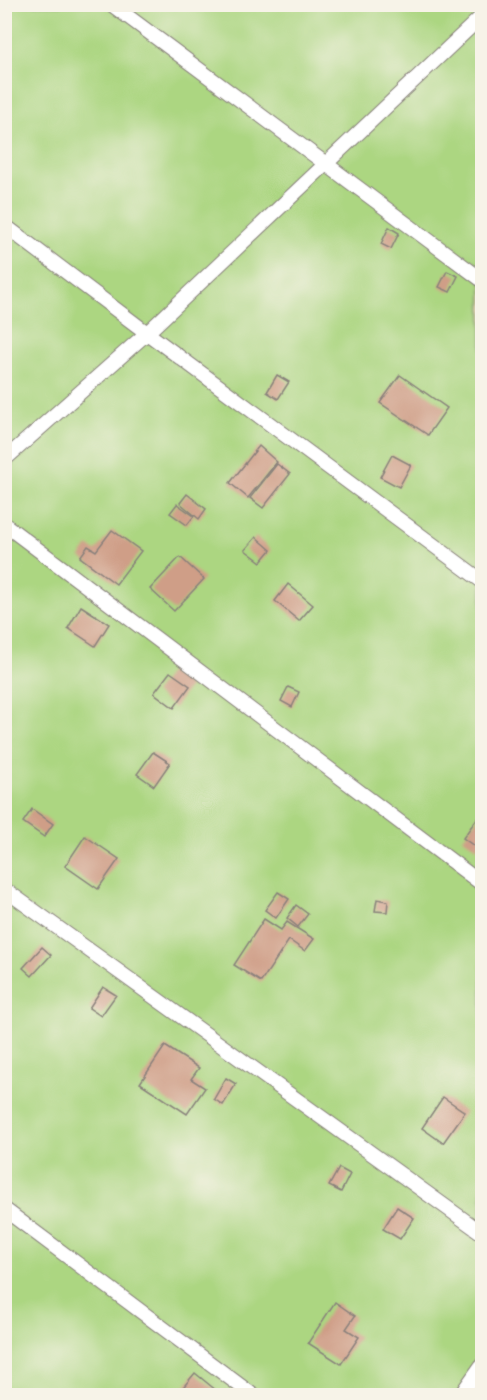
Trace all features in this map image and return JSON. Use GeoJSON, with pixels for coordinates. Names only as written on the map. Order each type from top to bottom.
{"type":"FeatureCollection","features":[{"type":"Feature","properties":{"kind":"lane"},"geometry":{"type":"LineString","coordinates":[[111,4],[483,280]]}},
{"type":"Feature","properties":{"kind":"lane"},"geometry":{"type":"LineString","coordinates":[[4,460],[147,333],[483,16]]}},
{"type":"Feature","properties":{"kind":"lane"},"geometry":{"type":"LineString","coordinates":[[4,225],[483,581]]}},
{"type":"Feature","properties":{"kind":"lane"},"geometry":{"type":"LineString","coordinates":[[4,524],[483,884]]}},
{"type":"Feature","properties":{"kind":"lane"},"geometry":{"type":"LineString","coordinates":[[4,889],[483,1233]]}},
{"type":"Feature","properties":{"kind":"lane"},"geometry":{"type":"LineString","coordinates":[[4,1209],[254,1395]]}},
{"type":"Feature","properties":{"kind":"lane"},"geometry":{"type":"LineString","coordinates":[[460,1395],[483,1365]]}},
{"type":"Feature","properties":{"kind":"green space"},"geometry":{"type":"Polygon","coordinates":[[[5,5],[482,5],[482,1395],[5,1395],[5,5]]]}},
{"type":"Feature","properties":{"kind":"building"},"geometry":{"type":"Polygon","coordinates":[[[389,227],[399,233],[391,249],[381,244],[389,227]]]}},
{"type":"Feature","properties":{"kind":"building"},"geometry":{"type":"Polygon","coordinates":[[[447,271],[458,276],[450,292],[439,287],[447,271]]]}},
{"type":"Feature","properties":{"kind":"building"},"geometry":{"type":"Polygon","coordinates":[[[277,375],[289,382],[278,399],[267,392],[277,375]]]}},
{"type":"Feature","properties":{"kind":"building"},"geometry":{"type":"Polygon","coordinates":[[[400,375],[447,408],[428,435],[380,403],[400,375]]]}},
{"type":"Feature","properties":{"kind":"building"},"geometry":{"type":"Polygon","coordinates":[[[259,446],[277,462],[248,498],[230,483],[259,446]]]}},
{"type":"Feature","properties":{"kind":"building"},"geometry":{"type":"Polygon","coordinates":[[[392,455],[411,465],[399,487],[380,477],[392,455]]]}},
{"type":"Feature","properties":{"kind":"building"},"geometry":{"type":"Polygon","coordinates":[[[277,464],[290,474],[263,508],[250,498],[277,464]]]}},
{"type":"Feature","properties":{"kind":"building"},"geometry":{"type":"Polygon","coordinates":[[[187,494],[206,509],[199,519],[180,503],[187,494]]]}},
{"type":"Feature","properties":{"kind":"building"},"geometry":{"type":"Polygon","coordinates":[[[177,504],[194,516],[187,525],[170,513],[177,504]]]}},
{"type":"Feature","properties":{"kind":"building"},"geometry":{"type":"Polygon","coordinates":[[[112,530],[141,551],[116,584],[80,557],[88,546],[96,551],[112,530]]]}},
{"type":"Feature","properties":{"kind":"building"},"geometry":{"type":"Polygon","coordinates":[[[256,537],[271,550],[261,562],[245,550],[256,537]]]}},
{"type":"Feature","properties":{"kind":"building"},"geometry":{"type":"Polygon","coordinates":[[[180,557],[204,579],[174,611],[150,589],[180,557]]]}},
{"type":"Feature","properties":{"kind":"building"},"geometry":{"type":"Polygon","coordinates":[[[288,584],[313,605],[299,621],[275,601],[288,584]]]}},
{"type":"Feature","properties":{"kind":"building"},"geometry":{"type":"Polygon","coordinates":[[[81,606],[109,624],[95,646],[68,628],[81,606]]]}},
{"type":"Feature","properties":{"kind":"building"},"geometry":{"type":"Polygon","coordinates":[[[170,672],[190,686],[174,708],[154,693],[170,672]]]}},
{"type":"Feature","properties":{"kind":"building"},"geometry":{"type":"Polygon","coordinates":[[[288,687],[299,692],[292,707],[281,701],[288,687]]]}},
{"type":"Feature","properties":{"kind":"building"},"geometry":{"type":"Polygon","coordinates":[[[153,752],[170,763],[154,786],[137,774],[153,752]]]}},
{"type":"Feature","properties":{"kind":"building"},"geometry":{"type":"Polygon","coordinates":[[[32,809],[53,824],[44,837],[23,822],[32,809]]]}},
{"type":"Feature","properties":{"kind":"building"},"geometry":{"type":"Polygon","coordinates":[[[478,817],[482,819],[482,841],[477,848],[463,838],[478,817]]]}},
{"type":"Feature","properties":{"kind":"building"},"geometry":{"type":"Polygon","coordinates":[[[85,836],[119,859],[98,889],[65,866],[85,836]]]}},
{"type":"Feature","properties":{"kind":"building"},"geometry":{"type":"Polygon","coordinates":[[[278,892],[289,899],[276,918],[265,910],[278,892]]]}},
{"type":"Feature","properties":{"kind":"building"},"geometry":{"type":"Polygon","coordinates":[[[377,899],[388,901],[387,912],[375,911],[377,899]]]}},
{"type":"Feature","properties":{"kind":"building"},"geometry":{"type":"Polygon","coordinates":[[[296,905],[308,914],[298,927],[287,918],[296,905]]]}},
{"type":"Feature","properties":{"kind":"building"},"geometry":{"type":"Polygon","coordinates":[[[264,919],[281,930],[287,922],[314,939],[305,951],[289,940],[261,982],[234,965],[264,919]]]}},
{"type":"Feature","properties":{"kind":"building"},"geometry":{"type":"Polygon","coordinates":[[[42,947],[51,955],[32,976],[23,968],[42,947]]]}},
{"type":"Feature","properties":{"kind":"building"},"geometry":{"type":"Polygon","coordinates":[[[103,987],[116,995],[101,1016],[89,1008],[103,987]]]}},
{"type":"Feature","properties":{"kind":"building"},"geometry":{"type":"Polygon","coordinates":[[[165,1046],[199,1068],[191,1079],[205,1088],[187,1114],[140,1083],[165,1046]]]}},
{"type":"Feature","properties":{"kind":"building"},"geometry":{"type":"Polygon","coordinates":[[[226,1078],[236,1084],[223,1105],[214,1099],[226,1078]]]}},
{"type":"Feature","properties":{"kind":"building"},"geometry":{"type":"Polygon","coordinates":[[[443,1097],[465,1112],[443,1143],[422,1128],[443,1097]]]}},
{"type":"Feature","properties":{"kind":"building"},"geometry":{"type":"Polygon","coordinates":[[[339,1168],[350,1174],[341,1192],[329,1186],[339,1168]]]}},
{"type":"Feature","properties":{"kind":"building"},"geometry":{"type":"Polygon","coordinates":[[[397,1207],[414,1218],[400,1239],[383,1229],[397,1207]]]}},
{"type":"Feature","properties":{"kind":"building"},"geometry":{"type":"Polygon","coordinates":[[[335,1302],[355,1316],[346,1329],[359,1337],[341,1364],[308,1343],[335,1302]]]}},
{"type":"Feature","properties":{"kind":"building"},"geometry":{"type":"Polygon","coordinates":[[[195,1373],[217,1391],[213,1396],[185,1396],[180,1391],[195,1373]]]}}]}
